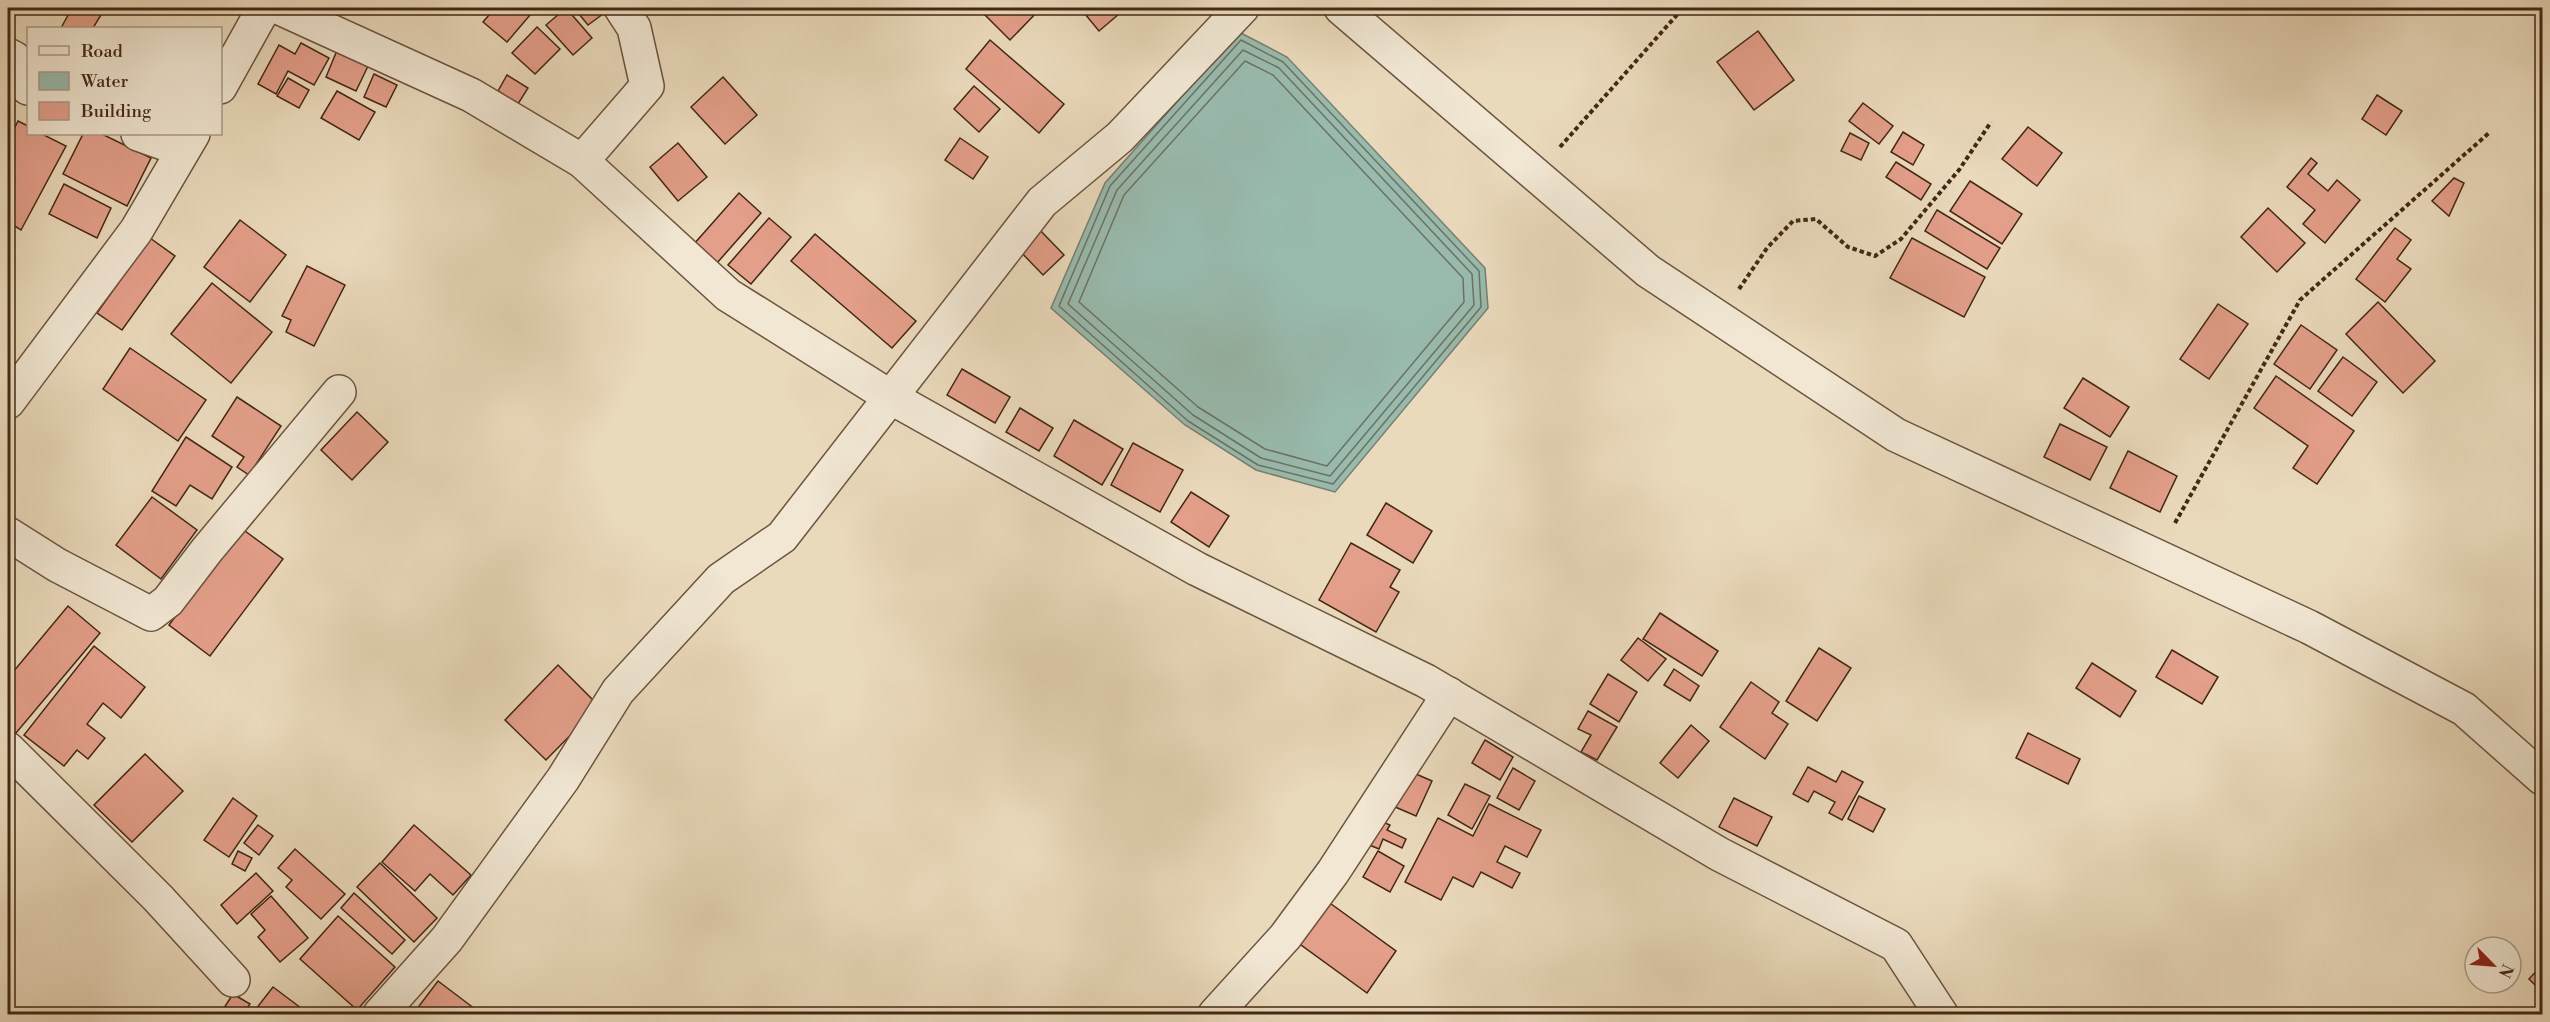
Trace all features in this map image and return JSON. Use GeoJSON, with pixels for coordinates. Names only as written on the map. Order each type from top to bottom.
{"type":"FeatureCollection","features":[{"type":"Feature","properties":{"kind":"street"},"geometry":{"type":"LineString","coordinates":[[222,83],[264,8]]}},
{"type":"Feature","properties":{"kind":"street"},"geometry":{"type":"LineString","coordinates":[[280,8],[471,95],[582,161],[728,295],[892,398],[1197,569],[1426,681],[1719,854],[1896,945],[1941,1014]]}},
{"type":"Feature","properties":{"kind":"street"},"geometry":{"type":"LineString","coordinates":[[582,161],[647,86],[634,28],[621,8]]}},
{"type":"Feature","properties":{"kind":"street"},"geometry":{"type":"LineString","coordinates":[[380,1014],[447,939],[563,779],[618,691],[721,579],[782,537],[1042,202],[1120,137],[1242,8]]}},
{"type":"Feature","properties":{"kind":"street"},"geometry":{"type":"LineString","coordinates":[[1341,8],[1648,272],[1896,435],[2309,627],[2464,709],[2542,778]]}},
{"type":"Feature","properties":{"kind":"street"},"geometry":{"type":"LineString","coordinates":[[8,55],[14,58],[24,85],[27,87]]}},
{"type":"Feature","properties":{"kind":"street"},"geometry":{"type":"LineString","coordinates":[[8,402],[136,231],[188,142],[144,135]]}},
{"type":"Feature","properties":{"kind":"street"},"geometry":{"type":"LineString","coordinates":[[8,534],[57,565],[151,614],[168,601],[207,550],[339,392]]}},
{"type":"Feature","properties":{"kind":"street"},"geometry":{"type":"LineString","coordinates":[[1215,1014],[1285,938],[1326,882],[1449,694]]}},
{"type":"Feature","properties":{"kind":"street"},"geometry":{"type":"LineString","coordinates":[[8,749],[158,898],[233,980]]}},
{"type":"Feature","properties":{"kind":"path"},"geometry":{"type":"LineString","coordinates":[[1535,175],[1683,8]]}},
{"type":"Feature","properties":{"kind":"path"},"geometry":{"type":"LineString","coordinates":[[1719,318],[1767,248],[1793,221],[1816,219],[1848,247],[1875,256],[1901,238],[1959,170],[1991,122]]}},
{"type":"Feature","properties":{"kind":"path"},"geometry":{"type":"LineString","coordinates":[[2158,555],[2300,300],[2490,132]]}},
{"type":"Feature","properties":{"kind":"water"},"geometry":{"type":"Polygon","coordinates":[[[1239,32],[1287,57],[1485,268],[1488,308],[1335,492],[1256,470],[1185,425],[1051,308],[1105,183],[1239,32]]]}},
{"type":"Feature","properties":{"kind":"building"},"geometry":{"type":"Polygon","coordinates":[[[72,8],[104,10],[94,27],[62,27],[72,8]]]}},
{"type":"Feature","properties":{"kind":"building"},"geometry":{"type":"Polygon","coordinates":[[[495,8],[536,8],[507,42],[483,22],[495,8]]]}},
{"type":"Feature","properties":{"kind":"building"},"geometry":{"type":"Polygon","coordinates":[[[566,8],[592,38],[573,55],[546,25],[566,8]]]}},
{"type":"Feature","properties":{"kind":"building"},"geometry":{"type":"Polygon","coordinates":[[[574,8],[604,8],[607,11],[588,25],[574,8]]]}},
{"type":"Feature","properties":{"kind":"building"},"geometry":{"type":"Polygon","coordinates":[[[978,8],[1038,8],[1040,9],[1010,40],[978,8]]]}},
{"type":"Feature","properties":{"kind":"building"},"geometry":{"type":"Polygon","coordinates":[[[1080,8],[1126,8],[1099,31],[1080,8]]]}},
{"type":"Feature","properties":{"kind":"building"},"geometry":{"type":"Polygon","coordinates":[[[537,27],[560,49],[535,74],[512,53],[537,27]]]}},
{"type":"Feature","properties":{"kind":"building"},"geometry":{"type":"Polygon","coordinates":[[[1758,31],[1794,80],[1754,110],[1717,62],[1758,31]]]}},
{"type":"Feature","properties":{"kind":"building"},"geometry":{"type":"Polygon","coordinates":[[[990,40],[1064,104],[1039,133],[966,69],[990,40]]]}},
{"type":"Feature","properties":{"kind":"building"},"geometry":{"type":"Polygon","coordinates":[[[301,43],[329,58],[314,85],[288,71],[276,94],[258,84],[279,45],[295,54],[301,43]]]}},
{"type":"Feature","properties":{"kind":"building"},"geometry":{"type":"Polygon","coordinates":[[[338,48],[370,62],[356,91],[326,77],[338,48]]]}},
{"type":"Feature","properties":{"kind":"building"},"geometry":{"type":"Polygon","coordinates":[[[374,74],[397,85],[386,107],[364,97],[374,74]]]}},
{"type":"Feature","properties":{"kind":"building"},"geometry":{"type":"Polygon","coordinates":[[[507,75],[528,88],[518,104],[498,91],[507,75]]]}},
{"type":"Feature","properties":{"kind":"building"},"geometry":{"type":"Polygon","coordinates":[[[723,77],[757,115],[725,144],[691,107],[723,77]]]}},
{"type":"Feature","properties":{"kind":"building"},"geometry":{"type":"Polygon","coordinates":[[[288,78],[309,90],[299,108],[277,96],[288,78]]]}},
{"type":"Feature","properties":{"kind":"building"},"geometry":{"type":"Polygon","coordinates":[[[974,86],[1000,109],[979,132],[954,109],[974,86]]]}},
{"type":"Feature","properties":{"kind":"building"},"geometry":{"type":"Polygon","coordinates":[[[337,91],[375,112],[359,140],[321,118],[337,91]]]}},
{"type":"Feature","properties":{"kind":"building"},"geometry":{"type":"Polygon","coordinates":[[[2377,95],[2402,111],[2386,135],[2362,119],[2377,95]]]}},
{"type":"Feature","properties":{"kind":"building"},"geometry":{"type":"Polygon","coordinates":[[[1863,103],[1893,126],[1879,144],[1849,121],[1863,103]]]}},
{"type":"Feature","properties":{"kind":"building"},"geometry":{"type":"Polygon","coordinates":[[[18,121],[27,126],[27,135],[44,135],[66,146],[21,230],[8,222],[8,141],[18,121]]]}},
{"type":"Feature","properties":{"kind":"building"},"geometry":{"type":"Polygon","coordinates":[[[2028,127],[2062,153],[2037,186],[2002,159],[2028,127]]]}},
{"type":"Feature","properties":{"kind":"building"},"geometry":{"type":"Polygon","coordinates":[[[1903,132],[1924,145],[1913,165],[1891,152],[1903,132]]]}},
{"type":"Feature","properties":{"kind":"building"},"geometry":{"type":"Polygon","coordinates":[[[1850,133],[1869,143],[1861,160],[1841,151],[1850,133]]]}},
{"type":"Feature","properties":{"kind":"building"},"geometry":{"type":"Polygon","coordinates":[[[82,135],[104,135],[151,158],[127,206],[63,174],[82,135]]]}},
{"type":"Feature","properties":{"kind":"building"},"geometry":{"type":"Polygon","coordinates":[[[960,138],[988,157],[973,179],[945,160],[960,138]]]}},
{"type":"Feature","properties":{"kind":"building"},"geometry":{"type":"Polygon","coordinates":[[[678,143],[707,177],[678,201],[650,167],[678,143]]]}},
{"type":"Feature","properties":{"kind":"building"},"geometry":{"type":"Polygon","coordinates":[[[2311,158],[2317,163],[2308,174],[2328,191],[2337,180],[2360,200],[2325,243],[2303,224],[2315,210],[2287,187],[2311,158]]]}},
{"type":"Feature","properties":{"kind":"building"},"geometry":{"type":"Polygon","coordinates":[[[1896,162],[1931,184],[1921,200],[1886,177],[1896,162]]]}},
{"type":"Feature","properties":{"kind":"building"},"geometry":{"type":"Polygon","coordinates":[[[2454,178],[2464,183],[2449,216],[2432,201],[2454,178]]]}},
{"type":"Feature","properties":{"kind":"building"},"geometry":{"type":"Polygon","coordinates":[[[1970,181],[2022,214],[2002,244],[1950,211],[1970,181]]]}},
{"type":"Feature","properties":{"kind":"building"},"geometry":{"type":"Polygon","coordinates":[[[64,184],[111,208],[97,238],[49,214],[64,184]]]}},
{"type":"Feature","properties":{"kind":"building"},"geometry":{"type":"Polygon","coordinates":[[[739,193],[761,213],[717,263],[694,244],[739,193]]]}},
{"type":"Feature","properties":{"kind":"building"},"geometry":{"type":"Polygon","coordinates":[[[2268,208],[2305,243],[2277,272],[2241,237],[2268,208]]]}},
{"type":"Feature","properties":{"kind":"building"},"geometry":{"type":"Polygon","coordinates":[[[1937,210],[2000,248],[1987,269],[1925,231],[1937,210]]]}},
{"type":"Feature","properties":{"kind":"building"},"geometry":{"type":"Polygon","coordinates":[[[769,218],[791,237],[751,284],[728,265],[769,218]]]}},
{"type":"Feature","properties":{"kind":"building"},"geometry":{"type":"Polygon","coordinates":[[[240,220],[286,255],[250,302],[204,267],[240,220]]]}},
{"type":"Feature","properties":{"kind":"building"},"geometry":{"type":"Polygon","coordinates":[[[1036,226],[1064,255],[1043,275],[1016,247],[1036,226]]]}},
{"type":"Feature","properties":{"kind":"building"},"geometry":{"type":"Polygon","coordinates":[[[2395,228],[2411,240],[2397,259],[2411,269],[2385,302],[2356,279],[2395,228]]]}},
{"type":"Feature","properties":{"kind":"building"},"geometry":{"type":"Polygon","coordinates":[[[815,234],[916,321],[892,348],[791,261],[815,234]]]}},
{"type":"Feature","properties":{"kind":"building"},"geometry":{"type":"Polygon","coordinates":[[[150,238],[175,256],[122,330],[97,313],[150,238]]]}},
{"type":"Feature","properties":{"kind":"building"},"geometry":{"type":"Polygon","coordinates":[[[1912,238],[1985,277],[1964,317],[1890,278],[1912,238]]]}},
{"type":"Feature","properties":{"kind":"building"},"geometry":{"type":"Polygon","coordinates":[[[307,266],[345,285],[314,346],[286,332],[291,320],[282,316],[307,266]]]}},
{"type":"Feature","properties":{"kind":"building"},"geometry":{"type":"Polygon","coordinates":[[[212,283],[272,332],[231,383],[171,334],[212,283]]]}},
{"type":"Feature","properties":{"kind":"building"},"geometry":{"type":"Polygon","coordinates":[[[2378,302],[2435,361],[2403,393],[2346,334],[2378,302]]]}},
{"type":"Feature","properties":{"kind":"building"},"geometry":{"type":"Polygon","coordinates":[[[2218,304],[2248,324],[2209,379],[2180,359],[2218,304]]]}},
{"type":"Feature","properties":{"kind":"building"},"geometry":{"type":"Polygon","coordinates":[[[2301,325],[2337,350],[2310,389],[2274,364],[2301,325]]]}},
{"type":"Feature","properties":{"kind":"building"},"geometry":{"type":"Polygon","coordinates":[[[130,348],[206,400],[178,441],[103,389],[130,348]]]}},
{"type":"Feature","properties":{"kind":"building"},"geometry":{"type":"Polygon","coordinates":[[[2343,357],[2377,382],[2352,416],[2318,391],[2343,357]]]}},
{"type":"Feature","properties":{"kind":"building"},"geometry":{"type":"Polygon","coordinates":[[[962,369],[1010,397],[995,423],[947,395],[962,369]]]}},
{"type":"Feature","properties":{"kind":"building"},"geometry":{"type":"Polygon","coordinates":[[[2276,376],[2354,431],[2317,484],[2293,468],[2308,446],[2254,408],[2276,376]]]}},
{"type":"Feature","properties":{"kind":"building"},"geometry":{"type":"Polygon","coordinates":[[[2083,378],[2129,407],[2110,437],[2064,408],[2083,378]]]}},
{"type":"Feature","properties":{"kind":"building"},"geometry":{"type":"Polygon","coordinates":[[[237,397],[281,426],[249,475],[237,467],[244,457],[212,436],[237,397]]]}},
{"type":"Feature","properties":{"kind":"building"},"geometry":{"type":"Polygon","coordinates":[[[1020,408],[1053,428],[1039,451],[1006,432],[1020,408]]]}},
{"type":"Feature","properties":{"kind":"building"},"geometry":{"type":"Polygon","coordinates":[[[357,412],[388,442],[352,480],[321,450],[357,412]]]}},
{"type":"Feature","properties":{"kind":"building"},"geometry":{"type":"Polygon","coordinates":[[[1074,420],[1123,449],[1102,485],[1054,456],[1074,420]]]}},
{"type":"Feature","properties":{"kind":"building"},"geometry":{"type":"Polygon","coordinates":[[[2060,424],[2107,447],[2090,480],[2044,457],[2060,424]]]}},
{"type":"Feature","properties":{"kind":"building"},"geometry":{"type":"Polygon","coordinates":[[[186,437],[232,467],[212,499],[190,485],[176,506],[152,491],[186,437]]]}},
{"type":"Feature","properties":{"kind":"building"},"geometry":{"type":"Polygon","coordinates":[[[1133,443],[1183,470],[1160,512],[1111,485],[1133,443]]]}},
{"type":"Feature","properties":{"kind":"building"},"geometry":{"type":"Polygon","coordinates":[[[2128,451],[2177,476],[2160,512],[2110,488],[2128,451]]]}},
{"type":"Feature","properties":{"kind":"building"},"geometry":{"type":"Polygon","coordinates":[[[1191,492],[1229,516],[1209,547],[1171,522],[1191,492]]]}},
{"type":"Feature","properties":{"kind":"building"},"geometry":{"type":"Polygon","coordinates":[[[152,497],[197,530],[161,579],[116,545],[152,497]]]}},
{"type":"Feature","properties":{"kind":"building"},"geometry":{"type":"Polygon","coordinates":[[[1386,503],[1432,531],[1413,563],[1367,535],[1386,503]]]}},
{"type":"Feature","properties":{"kind":"building"},"geometry":{"type":"Polygon","coordinates":[[[241,528],[283,559],[210,656],[169,625],[241,528]]]}},
{"type":"Feature","properties":{"kind":"building"},"geometry":{"type":"Polygon","coordinates":[[[1351,543],[1400,570],[1390,587],[1399,592],[1376,632],[1319,600],[1351,543]]]}},
{"type":"Feature","properties":{"kind":"building"},"geometry":{"type":"Polygon","coordinates":[[[68,606],[100,633],[11,739],[8,736],[8,678],[68,606]]]}},
{"type":"Feature","properties":{"kind":"building"},"geometry":{"type":"Polygon","coordinates":[[[1660,613],[1718,651],[1702,676],[1643,639],[1660,613]]]}},
{"type":"Feature","properties":{"kind":"building"},"geometry":{"type":"Polygon","coordinates":[[[1638,638],[1666,659],[1648,681],[1621,660],[1638,638]]]}},
{"type":"Feature","properties":{"kind":"building"},"geometry":{"type":"Polygon","coordinates":[[[94,646],[145,687],[121,718],[103,703],[87,724],[105,738],[88,759],[77,750],[64,766],[24,735],[94,646]]]}},
{"type":"Feature","properties":{"kind":"building"},"geometry":{"type":"Polygon","coordinates":[[[1819,648],[1851,668],[1817,721],[1786,701],[1819,648]]]}},
{"type":"Feature","properties":{"kind":"building"},"geometry":{"type":"Polygon","coordinates":[[[2172,650],[2218,677],[2202,704],[2156,677],[2172,650]]]}},
{"type":"Feature","properties":{"kind":"building"},"geometry":{"type":"Polygon","coordinates":[[[2092,663],[2136,691],[2120,717],[2076,688],[2092,663]]]}},
{"type":"Feature","properties":{"kind":"building"},"geometry":{"type":"Polygon","coordinates":[[[558,665],[599,706],[546,760],[505,720],[558,665]]]}},
{"type":"Feature","properties":{"kind":"building"},"geometry":{"type":"Polygon","coordinates":[[[1674,669],[1699,686],[1690,701],[1664,685],[1674,669]]]}},
{"type":"Feature","properties":{"kind":"building"},"geometry":{"type":"Polygon","coordinates":[[[1608,674],[1637,692],[1619,722],[1590,704],[1608,674]]]}},
{"type":"Feature","properties":{"kind":"building"},"geometry":{"type":"Polygon","coordinates":[[[1751,682],[1779,702],[1772,713],[1788,724],[1765,759],[1720,727],[1751,682]]]}},
{"type":"Feature","properties":{"kind":"building"},"geometry":{"type":"Polygon","coordinates":[[[1588,711],[1617,727],[1597,760],[1581,752],[1591,735],[1578,729],[1588,711]]]}},
{"type":"Feature","properties":{"kind":"building"},"geometry":{"type":"Polygon","coordinates":[[[1691,725],[1709,741],[1678,778],[1660,763],[1691,725]]]}},
{"type":"Feature","properties":{"kind":"building"},"geometry":{"type":"Polygon","coordinates":[[[2028,733],[2080,759],[2068,784],[2016,758],[2028,733]]]}},
{"type":"Feature","properties":{"kind":"building"},"geometry":{"type":"Polygon","coordinates":[[[1485,740],[1513,757],[1500,780],[1472,763],[1485,740]]]}},
{"type":"Feature","properties":{"kind":"building"},"geometry":{"type":"Polygon","coordinates":[[[145,754],[183,791],[132,842],[94,805],[145,754]]]}},
{"type":"Feature","properties":{"kind":"building"},"geometry":{"type":"Polygon","coordinates":[[[1808,767],[1836,782],[1842,771],[1863,782],[1842,820],[1829,813],[1835,802],[1814,791],[1808,802],[1793,794],[1808,767]]]}},
{"type":"Feature","properties":{"kind":"building"},"geometry":{"type":"Polygon","coordinates":[[[1513,768],[1535,781],[1519,810],[1497,798],[1513,768]]]}},
{"type":"Feature","properties":{"kind":"building"},"geometry":{"type":"Polygon","coordinates":[[[1409,771],[1432,781],[1416,816],[1393,806],[1409,771]]]}},
{"type":"Feature","properties":{"kind":"building"},"geometry":{"type":"Polygon","coordinates":[[[1465,784],[1490,796],[1472,829],[1448,815],[1465,784]]]}},
{"type":"Feature","properties":{"kind":"building"},"geometry":{"type":"Polygon","coordinates":[[[1859,796],[1885,809],[1873,832],[1848,819],[1859,796]]]}},
{"type":"Feature","properties":{"kind":"building"},"geometry":{"type":"Polygon","coordinates":[[[233,798],[257,816],[229,857],[204,840],[233,798]]]}},
{"type":"Feature","properties":{"kind":"building"},"geometry":{"type":"Polygon","coordinates":[[[1734,798],[1772,817],[1757,846],[1719,827],[1734,798]]]}},
{"type":"Feature","properties":{"kind":"building"},"geometry":{"type":"Polygon","coordinates":[[[1489,804],[1541,830],[1527,857],[1505,846],[1497,862],[1520,873],[1512,888],[1481,872],[1473,887],[1453,877],[1441,900],[1405,882],[1438,818],[1473,836],[1489,804]]]}},
{"type":"Feature","properties":{"kind":"building"},"geometry":{"type":"Polygon","coordinates":[[[1378,820],[1390,825],[1387,830],[1406,839],[1402,848],[1383,839],[1379,849],[1367,844],[1378,820]]]}},
{"type":"Feature","properties":{"kind":"building"},"geometry":{"type":"Polygon","coordinates":[[[258,825],[273,836],[259,855],[244,843],[258,825]]]}},
{"type":"Feature","properties":{"kind":"building"},"geometry":{"type":"Polygon","coordinates":[[[414,825],[471,875],[453,895],[430,874],[415,891],[382,862],[414,825]]]}},
{"type":"Feature","properties":{"kind":"building"},"geometry":{"type":"Polygon","coordinates":[[[295,849],[345,894],[321,919],[286,887],[292,880],[278,868],[295,849]]]}},
{"type":"Feature","properties":{"kind":"building"},"geometry":{"type":"Polygon","coordinates":[[[238,851],[252,858],[245,871],[232,864],[238,851]]]}},
{"type":"Feature","properties":{"kind":"building"},"geometry":{"type":"Polygon","coordinates":[[[1378,851],[1404,866],[1390,892],[1363,877],[1378,851]]]}},
{"type":"Feature","properties":{"kind":"building"},"geometry":{"type":"Polygon","coordinates":[[[380,863],[437,918],[414,942],[357,887],[380,863]]]}},
{"type":"Feature","properties":{"kind":"building"},"geometry":{"type":"Polygon","coordinates":[[[256,873],[273,891],[237,924],[221,905],[256,873]]]}},
{"type":"Feature","properties":{"kind":"building"},"geometry":{"type":"Polygon","coordinates":[[[354,893],[405,940],[392,954],[341,908],[354,893]]]}},
{"type":"Feature","properties":{"kind":"building"},"geometry":{"type":"Polygon","coordinates":[[[271,896],[308,938],[280,962],[258,937],[265,930],[251,914],[271,896]]]}},
{"type":"Feature","properties":{"kind":"building"},"geometry":{"type":"Polygon","coordinates":[[[1327,901],[1396,951],[1367,993],[1297,942],[1327,901]]]}},
{"type":"Feature","properties":{"kind":"building"},"geometry":{"type":"Polygon","coordinates":[[[338,916],[395,967],[357,1010],[300,959],[338,916]]]}},
{"type":"Feature","properties":{"kind":"building"},"geometry":{"type":"Polygon","coordinates":[[[2542,965],[2542,992],[2529,979],[2542,965]]]}},
{"type":"Feature","properties":{"kind":"building"},"geometry":{"type":"Polygon","coordinates":[[[438,981],[479,1012],[477,1014],[413,1014],[438,981]]]}},
{"type":"Feature","properties":{"kind":"building"},"geometry":{"type":"Polygon","coordinates":[[[273,987],[309,1014],[252,1014],[273,987]]]}},
{"type":"Feature","properties":{"kind":"building"},"geometry":{"type":"Polygon","coordinates":[[[233,994],[250,1004],[243,1014],[220,1014],[233,994]]]}}]}
